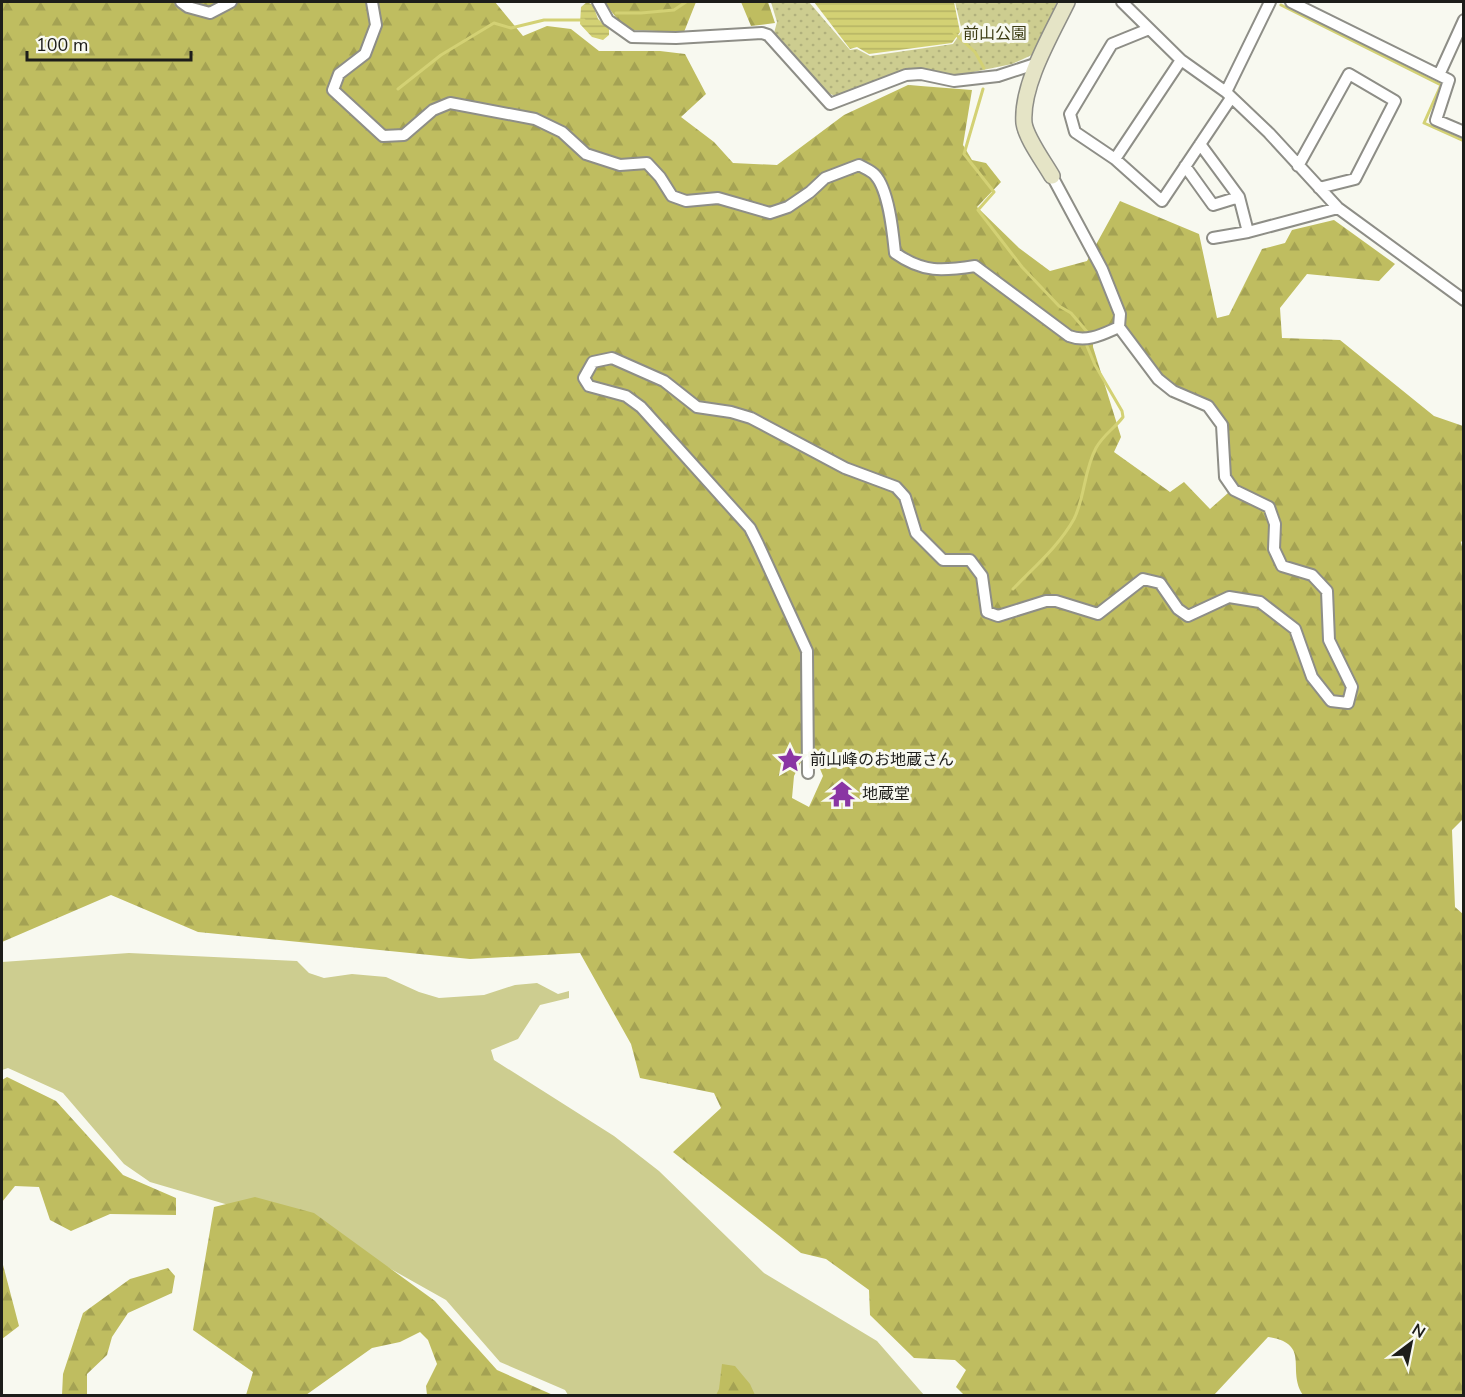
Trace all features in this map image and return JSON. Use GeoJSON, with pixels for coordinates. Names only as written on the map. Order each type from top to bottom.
{"type":"FeatureCollection","features":[{"type":"Feature","properties":{"kind":"street"},"geometry":{"type":"LineString","coordinates":[[180,2],[210,13],[231,2]]}},
{"type":"Feature","properties":{"kind":"street"},"geometry":{"type":"LineString","coordinates":[[372,2],[376,25],[365,54],[339,74],[333,90],[383,136],[404,135],[433,110],[450,103],[535,119],[562,132],[586,154],[620,165],[647,163],[660,177],[672,196],[686,201],[718,198],[770,213],[789,207],[825,178],[859,165],[876,176],[893,224],[895,253],[911,264],[943,271],[975,266],[1073,338],[1097,337],[1119,327]]}},
{"type":"Feature","properties":{"kind":"street"},"geometry":{"type":"LineString","coordinates":[[598,2],[608,20],[632,37],[676,38],[762,33],[768,35],[830,104],[906,75],[921,74],[954,81],[998,76],[1038,63]]}},
{"type":"Feature","properties":{"kind":"street"},"geometry":{"type":"LineString","coordinates":[[808,773],[807,651],[750,528],[641,407],[626,396],[589,386],[584,378],[593,362],[612,358],[664,381],[697,407],[731,412],[751,418],[845,468],[896,487],[905,496],[916,533],[943,560],[970,560],[982,576],[987,612],[998,616],[1046,601],[1056,601],[1098,614],[1143,579],[1160,583],[1178,609],[1188,616],[1229,597],[1260,602],[1295,629],[1312,677],[1331,701],[1348,703],[1352,687],[1329,640],[1327,591],[1312,575],[1282,566],[1274,549],[1275,524],[1269,507],[1234,490],[1225,477],[1222,425],[1208,406],[1173,391],[1158,379],[1119,327],[1120,314],[1102,269],[1024,124],[1029,90],[1038,63],[1066,2]]}},
{"type":"Feature","properties":{"kind":"street"},"geometry":{"type":"LineString","coordinates":[[1122,2],[1181,60],[1228,95],[1269,134],[1338,208],[1464,300]]}},
{"type":"Feature","properties":{"kind":"street"},"geometry":{"type":"LineString","coordinates":[[1149,29],[1112,44],[1070,114],[1075,132],[1115,159],[1162,201],[1200,144],[1228,95],[1270,2]]}},
{"type":"Feature","properties":{"kind":"street"},"geometry":{"type":"LineString","coordinates":[[1291,2],[1449,80],[1436,120],[1464,132]]}},
{"type":"Feature","properties":{"kind":"street"},"geometry":{"type":"LineString","coordinates":[[1439,75],[1464,20]]}},
{"type":"Feature","properties":{"kind":"street"},"geometry":{"type":"LineString","coordinates":[[1115,159],[1181,60]]}},
{"type":"Feature","properties":{"kind":"street"},"geometry":{"type":"LineString","coordinates":[[1299,166],[1349,74],[1395,101],[1355,179],[1319,188]]}},
{"type":"Feature","properties":{"kind":"street"},"geometry":{"type":"LineString","coordinates":[[1200,144],[1239,197],[1248,232]]}},
{"type":"Feature","properties":{"kind":"street"},"geometry":{"type":"LineString","coordinates":[[1185,166],[1213,205],[1239,197]]}},
{"type":"Feature","properties":{"kind":"street"},"geometry":{"type":"LineString","coordinates":[[1213,238],[1248,232],[1338,208]]}},
{"type":"Feature","properties":{"kind":"green space"},"geometry":{"type":"Polygon","coordinates":[[[2,2],[495,2],[523,36],[547,26],[571,29],[599,51],[660,51],[685,54],[706,94],[681,117],[714,142],[733,163],[777,165],[844,115],[908,85],[972,90],[963,145],[972,160],[986,163],[1001,182],[977,207],[1019,248],[1050,271],[1087,261],[1120,201],[1199,234],[1217,318],[1229,315],[1262,249],[1285,243],[1292,230],[1334,220],[1395,264],[1379,281],[1307,274],[1280,308],[1282,338],[1340,340],[1434,416],[1463,426],[1464,539],[1461,542],[1464,556],[1464,818],[1452,830],[1455,907],[1464,915],[1463,1395],[1303,1395],[1298,1386],[1294,1352],[1281,1340],[1268,1337],[1214,1395],[964,1395],[956,1387],[966,1370],[955,1360],[914,1358],[870,1315],[869,1290],[826,1259],[801,1253],[673,1152],[721,1108],[714,1093],[640,1078],[631,1044],[580,953],[470,959],[198,932],[111,895],[2,942],[2,2]],[[1123,322],[1093,334],[1093,347],[1121,437],[1114,452],[1170,492],[1184,482],[1210,509],[1237,485],[1230,475],[1226,426],[1161,376],[1123,322]],[[814,754],[803,758],[794,776],[792,798],[809,807],[823,776],[814,754]]]}},
{"type":"Feature","properties":{"kind":"green space"},"geometry":{"type":"Polygon","coordinates":[[[604,2],[696,2],[684,32],[631,30],[618,20],[604,2]]]}},
{"type":"Feature","properties":{"kind":"green space"},"geometry":{"type":"Polygon","coordinates":[[[741,2],[768,2],[775,23],[751,26],[741,2]]]}},
{"type":"Feature","properties":{"kind":"green space","name":"前山公園"},"geometry":{"type":"Polygon","coordinates":[[[771,2],[809,2],[850,50],[857,49],[870,56],[953,44],[962,31],[955,2],[1057,2],[1034,54],[1012,64],[954,76],[915,69],[900,71],[835,96],[826,92],[774,33],[777,22],[771,2]]]}},
{"type":"Feature","properties":{"kind":"green space"},"geometry":{"type":"Polygon","coordinates":[[[129,953],[297,961],[309,973],[324,978],[352,974],[386,977],[439,998],[484,995],[515,985],[537,983],[558,994],[569,991],[569,998],[540,1005],[518,1039],[491,1050],[494,1060],[614,1136],[659,1171],[764,1273],[877,1341],[924,1395],[568,1395],[565,1390],[500,1362],[446,1300],[373,1259],[294,1224],[150,1182],[124,1164],[63,1093],[8,1068],[2,1070],[2,962],[129,953]]]}},
{"type":"Feature","properties":{"kind":"green space"},"geometry":{"type":"Polygon","coordinates":[[[7,1077],[56,1101],[123,1175],[176,1198],[176,1215],[110,1214],[71,1231],[50,1220],[39,1187],[15,1186],[2,1202],[2,1080],[7,1077]]]}},
{"type":"Feature","properties":{"kind":"green space"},"geometry":{"type":"Polygon","coordinates":[[[255,1197],[314,1213],[435,1301],[497,1370],[553,1395],[427,1395],[426,1386],[437,1364],[428,1340],[420,1332],[400,1342],[372,1348],[306,1395],[246,1395],[253,1372],[193,1330],[214,1207],[255,1197]]]}},
{"type":"Feature","properties":{"kind":"green space"},"geometry":{"type":"Polygon","coordinates":[[[2,1261],[19,1326],[2,1339],[2,1261]]]}},
{"type":"Feature","properties":{"kind":"green space"},"geometry":{"type":"Polygon","coordinates":[[[168,1268],[175,1276],[172,1293],[128,1313],[112,1337],[107,1355],[87,1374],[87,1395],[62,1395],[63,1374],[83,1313],[130,1279],[168,1268]]]}},
{"type":"Feature","properties":{"kind":"green space"},"geometry":{"type":"Polygon","coordinates":[[[722,1364],[735,1366],[750,1384],[755,1395],[716,1395],[719,1389],[722,1364]]]}},
{"type":"Feature","properties":{"kind":"shaded area"},"geometry":{"type":"Polygon","coordinates":[[[587,2],[593,5],[598,19],[609,29],[609,35],[603,40],[592,37],[580,24],[581,7],[587,2]]]}},
{"type":"Feature","properties":{"kind":"shaded area"},"geometry":{"type":"Polygon","coordinates":[[[814,2],[954,2],[960,32],[952,43],[869,54],[857,47],[850,49],[814,2]]]}},
{"type":"Feature","properties":{"kind":"waterway"},"geometry":{"type":"LineString","coordinates":[[616,13],[674,10],[686,2]]}},
{"type":"Feature","properties":{"kind":"waterway"},"geometry":{"type":"LineString","coordinates":[[1281,5],[1441,85],[1424,123],[1464,141]]}},
{"type":"Feature","properties":{"kind":"waterway"},"geometry":{"type":"LineString","coordinates":[[398,89],[441,55],[494,23],[511,28],[544,20],[584,20]]}},
{"type":"Feature","properties":{"kind":"waterway"},"geometry":{"type":"LineString","coordinates":[[954,33],[975,52],[984,68]]}},
{"type":"Feature","properties":{"kind":"waterway"},"geometry":{"type":"LineString","coordinates":[[983,89],[964,154],[994,192],[978,210],[1022,267],[1059,306],[1071,313],[1088,333]]}},
{"type":"Feature","properties":{"kind":"waterway"},"geometry":{"type":"LineString","coordinates":[[1013,589],[1046,556],[1068,529],[1078,511],[1092,456],[1102,439],[1123,417],[1122,411],[1095,365],[1087,346]]}},
{"type":"Feature","properties":{"kind":"place","name":"前山峰のお地蔵さん"},"geometry":{"type":"Point","coordinates":[790,760]}},
{"type":"Feature","properties":{"kind":"place","name":"地蔵堂"},"geometry":{"type":"Point","coordinates":[842,794]}}]}
